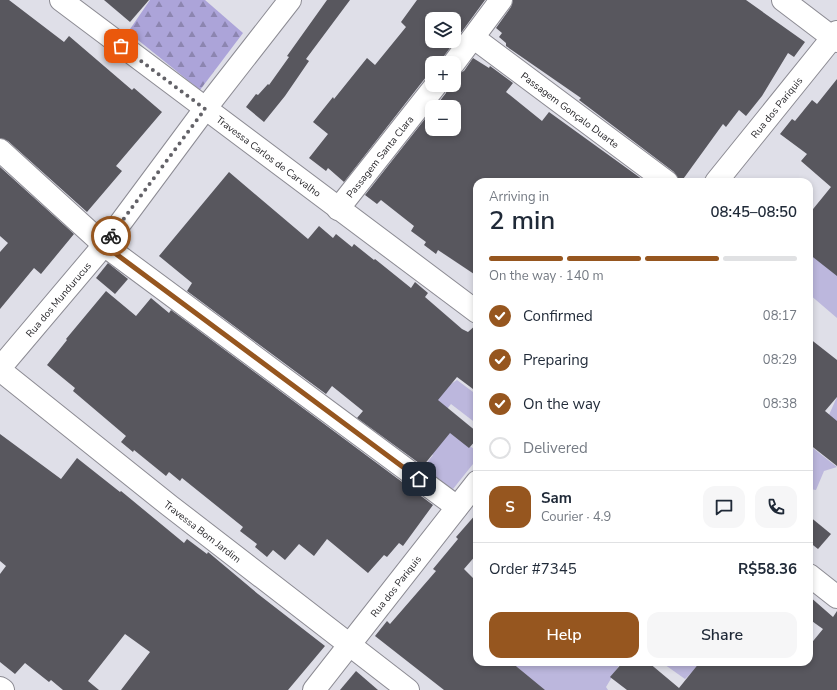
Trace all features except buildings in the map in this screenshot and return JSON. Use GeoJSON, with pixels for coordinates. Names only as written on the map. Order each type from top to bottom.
{"type":"FeatureCollection","features":[{"type":"Feature","properties":{"kind":"street","name":"Travessa Carlos de Carvalho"},"geometry":{"type":"LineString","coordinates":[[61,0],[473,309]]}},
{"type":"Feature","properties":{"kind":"street","name":"Rua dos Mundurucus"},"geometry":{"type":"LineString","coordinates":[[0,369],[104,245],[205,109],[290,0]]}},
{"type":"Feature","properties":{"kind":"street"},"geometry":{"type":"LineString","coordinates":[[460,56],[501,0]]}},
{"type":"Feature","properties":{"kind":"street"},"geometry":{"type":"LineString","coordinates":[[783,0],[836,37]]}},
{"type":"Feature","properties":{"kind":"street","name":"Rua dos Pariquis"},"geometry":{"type":"LineString","coordinates":[[719,178],[836,37]]}},
{"type":"Feature","properties":{"kind":"street","name":"Passagem Gonçalo Duarte"},"geometry":{"type":"LineString","coordinates":[[474,38],[662,178]]}},
{"type":"Feature","properties":{"kind":"street","name":"Passagem Santa Clara"},"geometry":{"type":"LineString","coordinates":[[338,209],[430,92]]}},
{"type":"Feature","properties":{"kind":"street"},"geometry":{"type":"LineString","coordinates":[[0,150],[104,245],[457,507]]}},
{"type":"Feature","properties":{"kind":"street","name":"Travessa Bom Jardim"},"geometry":{"type":"LineString","coordinates":[[0,369],[170,506],[408,690]]}},
{"type":"Feature","properties":{"kind":"street","name":"Rua dos Pariquis"},"geometry":{"type":"LineString","coordinates":[[314,690],[473,487]]}},
{"type":"Feature","properties":{"kind":"street"},"geometry":{"type":"LineString","coordinates":[[813,578],[837,597]]}},
{"type":"Feature","properties":{"kind":"shaded area"},"geometry":{"type":"Polygon","coordinates":[[[813,252],[837,267],[837,318],[813,297],[813,252]]]}},
{"type":"Feature","properties":{"kind":"shaded area"},"geometry":{"type":"Polygon","coordinates":[[[411,351],[451,384],[457,380],[473,392],[473,421],[451,404],[436,423],[473,448],[473,464],[453,489],[422,469],[433,455],[410,436],[411,351]]]}},
{"type":"Feature","properties":{"kind":"shaded area"},"geometry":{"type":"Polygon","coordinates":[[[837,397],[837,425],[828,417],[837,397]]]}},
{"type":"Feature","properties":{"kind":"shaded area"},"geometry":{"type":"Polygon","coordinates":[[[813,448],[837,467],[824,471],[816,490],[813,490],[813,448]]]}},
{"type":"Feature","properties":{"kind":"shaded area"},"geometry":{"type":"Polygon","coordinates":[[[495,666],[619,666],[606,687],[608,690],[530,690],[527,677],[517,667],[500,671],[495,666]]]}},
{"type":"Feature","properties":{"kind":"shaded area"},"geometry":{"type":"Polygon","coordinates":[[[667,666],[699,666],[685,679],[667,666]]]}},
{"type":"Feature","properties":{"kind":"green space"},"geometry":{"type":"Polygon","coordinates":[[[150,0],[205,0],[243,33],[200,90],[128,32],[150,0]]]}},
{"type":"Feature","properties":{"kind":"way so far"},"geometry":{"type":"LineString","coordinates":[[111,236],[205,109],[121,46]]}},
{"type":"Feature","properties":{"kind":"route"},"geometry":{"type":"LineString","coordinates":[[111,236],[104,245],[419,479]]}}]}
